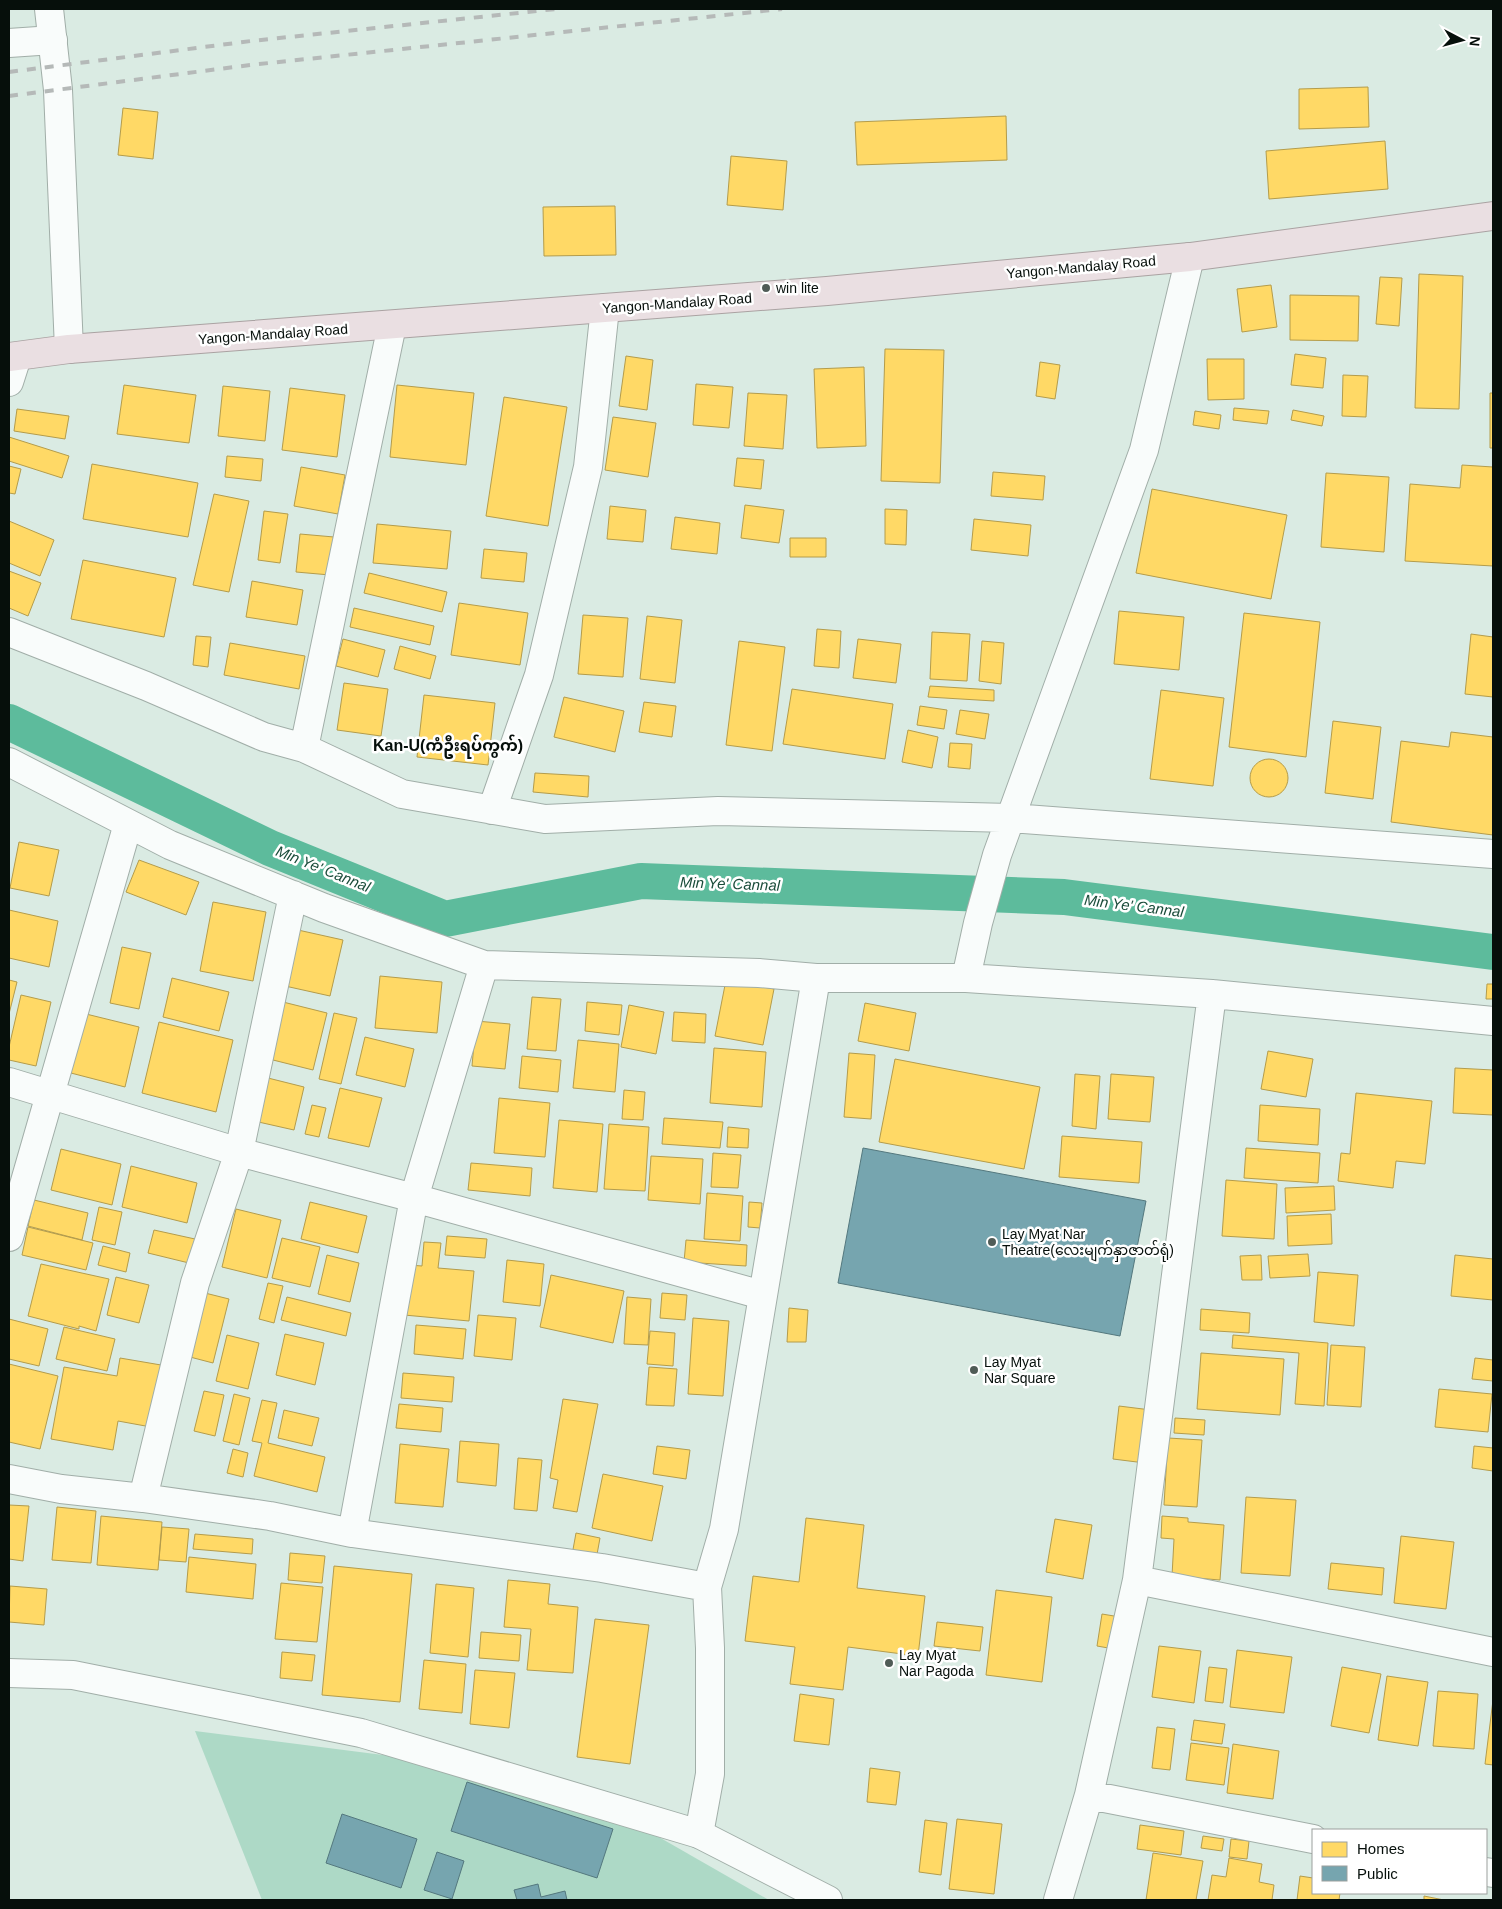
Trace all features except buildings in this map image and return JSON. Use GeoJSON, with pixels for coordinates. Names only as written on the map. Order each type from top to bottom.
{"type":"FeatureCollection","features":[{"type":"Feature","properties":{"kind":"highway","name":"Yangon-Mandalay Road"},"geometry":{"type":"LineString","coordinates":[[13,357],[69,349],[827,291],[1190,257],[1493,216]]}},
{"type":"Feature","properties":{"kind":"street"},"geometry":{"type":"LineString","coordinates":[[49,9],[58,90],[69,349]]}},
{"type":"Feature","properties":{"kind":"street"},"geometry":{"type":"LineString","coordinates":[[9,43],[52,40]]}},
{"type":"Feature","properties":{"kind":"street"},"geometry":{"type":"LineString","coordinates":[[966,978],[978,923],[997,855],[1144,450],[1190,257]]}},
{"type":"Feature","properties":{"kind":"street"},"geometry":{"type":"LineString","coordinates":[[492,810],[539,675],[586,476],[605,308]]}},
{"type":"Feature","properties":{"kind":"street"},"geometry":{"type":"LineString","coordinates":[[304,748],[392,325]]}},
{"type":"Feature","properties":{"kind":"street"},"geometry":{"type":"LineString","coordinates":[[9,382],[13,357]]}},
{"type":"Feature","properties":{"kind":"street"},"geometry":{"type":"LineString","coordinates":[[9,632],[146,686],[264,737],[304,748],[402,794],[545,819],[718,811],[1011,818],[1493,854]]}},
{"type":"Feature","properties":{"kind":"street"},"geometry":{"type":"LineString","coordinates":[[9,762],[170,845],[324,908],[484,966],[759,973],[816,978],[966,978],[1212,994],[1493,1021]]}},
{"type":"Feature","properties":{"kind":"street"},"geometry":{"type":"LineString","coordinates":[[9,1237],[128,824]]}},
{"type":"Feature","properties":{"kind":"street"},"geometry":{"type":"LineString","coordinates":[[143,1498],[194,1283],[239,1152],[293,895]]}},
{"type":"Feature","properties":{"kind":"street"},"geometry":{"type":"LineString","coordinates":[[352,1533],[414,1198],[484,966]]}},
{"type":"Feature","properties":{"kind":"street"},"geometry":{"type":"LineString","coordinates":[[699,1834],[710,1774],[710,1648],[706,1587],[724,1529],[816,978]]}},
{"type":"Feature","properties":{"kind":"street"},"geometry":{"type":"LineString","coordinates":[[1058,1900],[1088,1795],[1137,1580],[1212,994]]}},
{"type":"Feature","properties":{"kind":"street"},"geometry":{"type":"LineString","coordinates":[[9,1082],[239,1152],[414,1198],[762,1295]]}},
{"type":"Feature","properties":{"kind":"street"},"geometry":{"type":"LineString","coordinates":[[9,1479],[61,1489],[143,1498],[270,1516],[352,1533],[602,1568],[706,1587]]}},
{"type":"Feature","properties":{"kind":"street"},"geometry":{"type":"LineString","coordinates":[[1137,1580],[1493,1652]]}},
{"type":"Feature","properties":{"kind":"street"},"geometry":{"type":"LineString","coordinates":[[9,1673],[73,1675],[361,1733],[699,1834],[828,1900]]}},
{"type":"Feature","properties":{"kind":"street"},"geometry":{"type":"LineString","coordinates":[[1088,1795],[1312,1839]]}},
{"type":"Feature","properties":{"kind":"green space"},"geometry":{"type":"Polygon","coordinates":[[[195,1731],[554,1777],[769,1900],[262,1900],[195,1731]]]}},
{"type":"Feature","properties":{"kind":"waterway","name":"Min Ye' Cannal"},"geometry":{"type":"LineString","coordinates":[[9,722],[270,848],[445,919],[641,881],[1064,897],[1493,952]]}},
{"type":"Feature","properties":{"kind":"railway"},"geometry":{"type":"LineString","coordinates":[[9,72],[251,41],[556,9]]}},
{"type":"Feature","properties":{"kind":"railway"},"geometry":{"type":"LineString","coordinates":[[9,96],[250,65],[782,9]]}},
{"type":"Feature","properties":{"kind":"place","name":"win lite"},"geometry":{"type":"Point","coordinates":[766,288]}},
{"type":"Feature","properties":{"kind":"place","name":"Lay Myat Nar Theatre(လေးမျက်နှာဇာတ်ရုံ)"},"geometry":{"type":"Point","coordinates":[992,1242]}},
{"type":"Feature","properties":{"kind":"place","name":"Lay Myat Nar Square"},"geometry":{"type":"Point","coordinates":[974,1370]}},
{"type":"Feature","properties":{"kind":"place","name":"Lay Myat Nar Pagoda"},"geometry":{"type":"Point","coordinates":[889,1663]}},
{"type":"Feature","properties":{"kind":"district","name":"Kan-U(ကံဦးရပ်ကွက်)"},"geometry":{"type":"Point","coordinates":[448,745]}}]}
